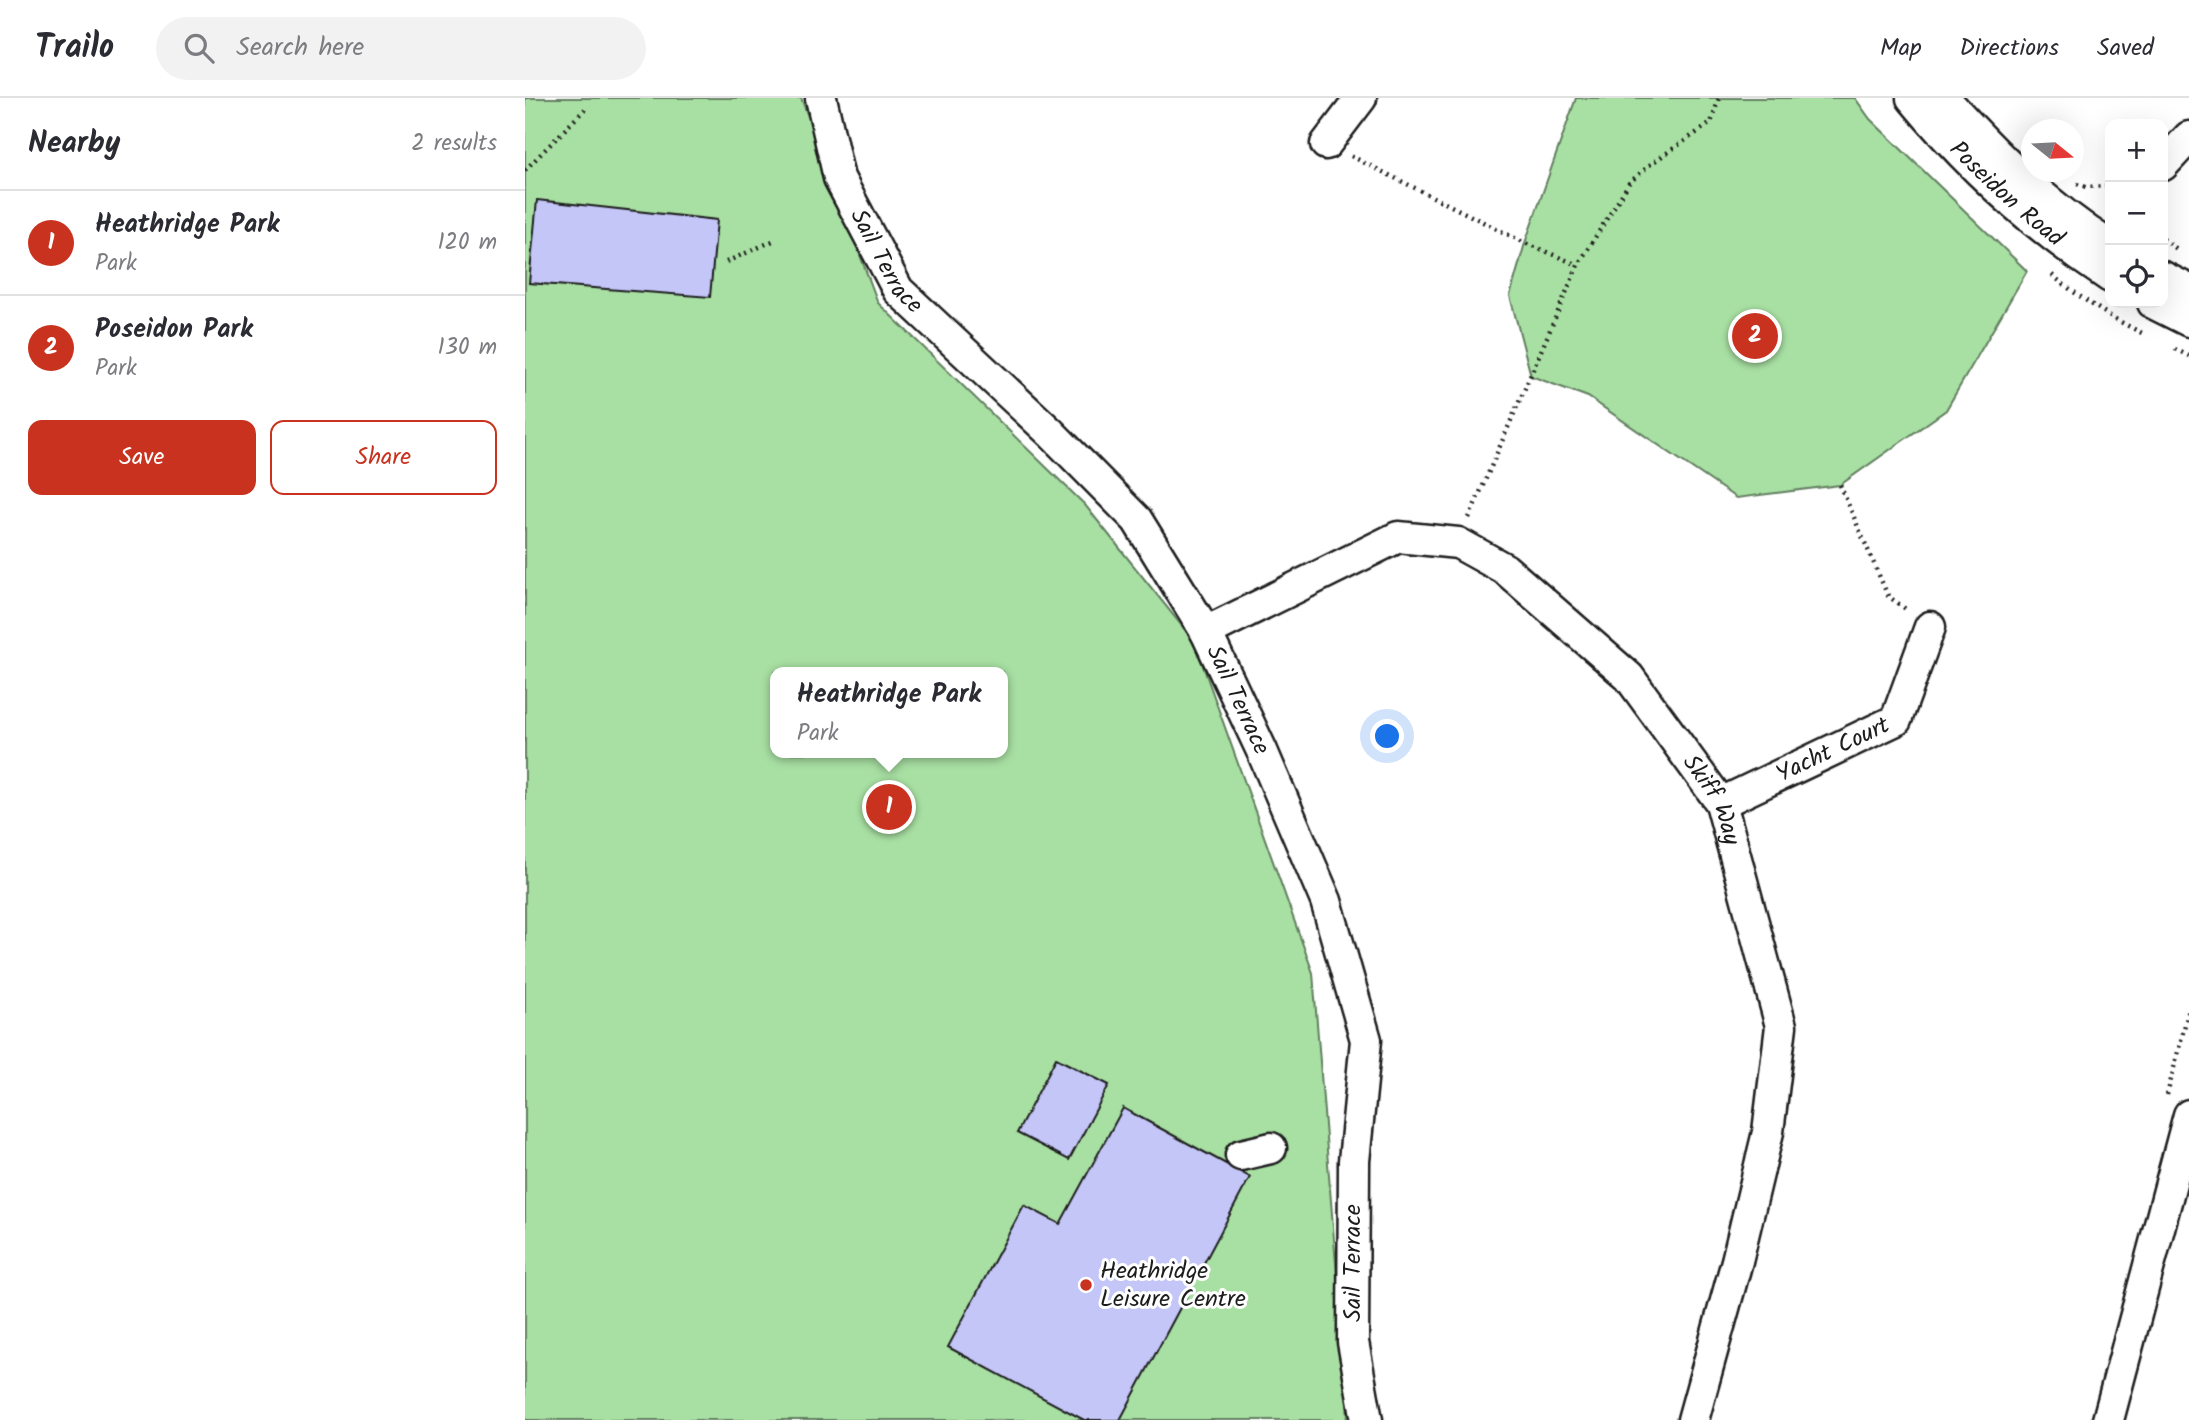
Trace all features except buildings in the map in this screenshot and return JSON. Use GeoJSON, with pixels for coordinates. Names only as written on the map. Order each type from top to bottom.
{"type":"FeatureCollection","features":[{"type":"Feature","properties":{"kind":"street","name":"Sail Terrace"},"geometry":{"type":"LineString","coordinates":[[821,98],[839,177],[898,290],[1051,433],[1137,520],[1206,632],[1262,751],[1326,901],[1366,1040],[1354,1161],[1353,1342],[1367,1420]]}},
{"type":"Feature","properties":{"kind":"street"},"geometry":{"type":"LineString","coordinates":[[1326,144],[1361,98]]}},
{"type":"Feature","properties":{"kind":"street","name":"Poseidon Road"},"geometry":{"type":"LineString","coordinates":[[1912,98],[1944,136],[2030,219],[2100,241]]}},
{"type":"Feature","properties":{"kind":"street","name":"Poseidon Road"},"geometry":{"type":"LineString","coordinates":[[1944,98],[1992,151],[2043,198],[2100,241],[2105,259]]}},
{"type":"Feature","properties":{"kind":"street"},"geometry":{"type":"LineString","coordinates":[[2168,159],[2189,136]]}},
{"type":"Feature","properties":{"kind":"street"},"geometry":{"type":"LineString","coordinates":[[2168,280],[2189,290]]}},
{"type":"Feature","properties":{"kind":"street"},"geometry":{"type":"LineString","coordinates":[[2163,308],[2189,321]]}},
{"type":"Feature","properties":{"kind":"street","name":"Skiff Way"},"geometry":{"type":"LineString","coordinates":[[1206,632],[1398,537],[1458,543],[1505,569],[1629,677],[1720,803],[1781,1026],[1768,1132],[1737,1261],[1693,1420]]}},
{"type":"Feature","properties":{"kind":"street","name":"Yacht Court"},"geometry":{"type":"LineString","coordinates":[[1720,803],[1896,720],[1930,627]]}},
{"type":"Feature","properties":{"kind":"street"},"geometry":{"type":"LineString","coordinates":[[2108,1420],[2189,1115]]}},
{"type":"Feature","properties":{"kind":"street"},"geometry":{"type":"LineString","coordinates":[[1241,1155],[1271,1148]]}},
{"type":"Feature","properties":{"kind":"street"},"geometry":{"type":"LineString","coordinates":[[2126,1420],[2189,1188]]}},
{"type":"Feature","properties":{"kind":"path"},"geometry":{"type":"LineString","coordinates":[[1458,543],[1578,265],[1629,183],[1652,163],[1711,123],[1719,98]]}},
{"type":"Feature","properties":{"kind":"path"},"geometry":{"type":"LineString","coordinates":[[525,170],[585,109]]}},
{"type":"Feature","properties":{"kind":"path"},"geometry":{"type":"LineString","coordinates":[[1326,144],[1525,243],[1578,265]]}},
{"type":"Feature","properties":{"kind":"path"},"geometry":{"type":"LineString","coordinates":[[2072,182],[2086,187],[2105,186]]}},
{"type":"Feature","properties":{"kind":"path"},"geometry":{"type":"LineString","coordinates":[[726,262],[775,240]]}},
{"type":"Feature","properties":{"kind":"path"},"geometry":{"type":"LineString","coordinates":[[1840,485],[1888,596],[1930,627]]}},
{"type":"Feature","properties":{"kind":"green space"},"geometry":{"type":"Polygon","coordinates":[[[525,98],[801,98],[878,303],[1085,505],[1194,641],[1313,973],[1348,1417],[1346,1420],[525,1420],[525,98]]]}},
{"type":"Feature","properties":{"kind":"green space"},"geometry":{"type":"Polygon","coordinates":[[[1576,98],[1855,98],[1870,119],[2027,271],[1946,410],[1840,485],[1736,498],[1588,397],[1531,376],[1510,296],[1525,243],[1576,98]]]}},
{"type":"Feature","properties":{"kind":"place","name":"Poseidon Park"},"geometry":{"type":"Point","coordinates":[1755,336]}},
{"type":"Feature","properties":{"kind":"place","name":"Heathridge Park"},"geometry":{"type":"Point","coordinates":[889,807]}},
{"type":"Feature","properties":{"kind":"place","name":"Heathridge Leisure Centre"},"geometry":{"type":"Point","coordinates":[1086,1285]}}]}
